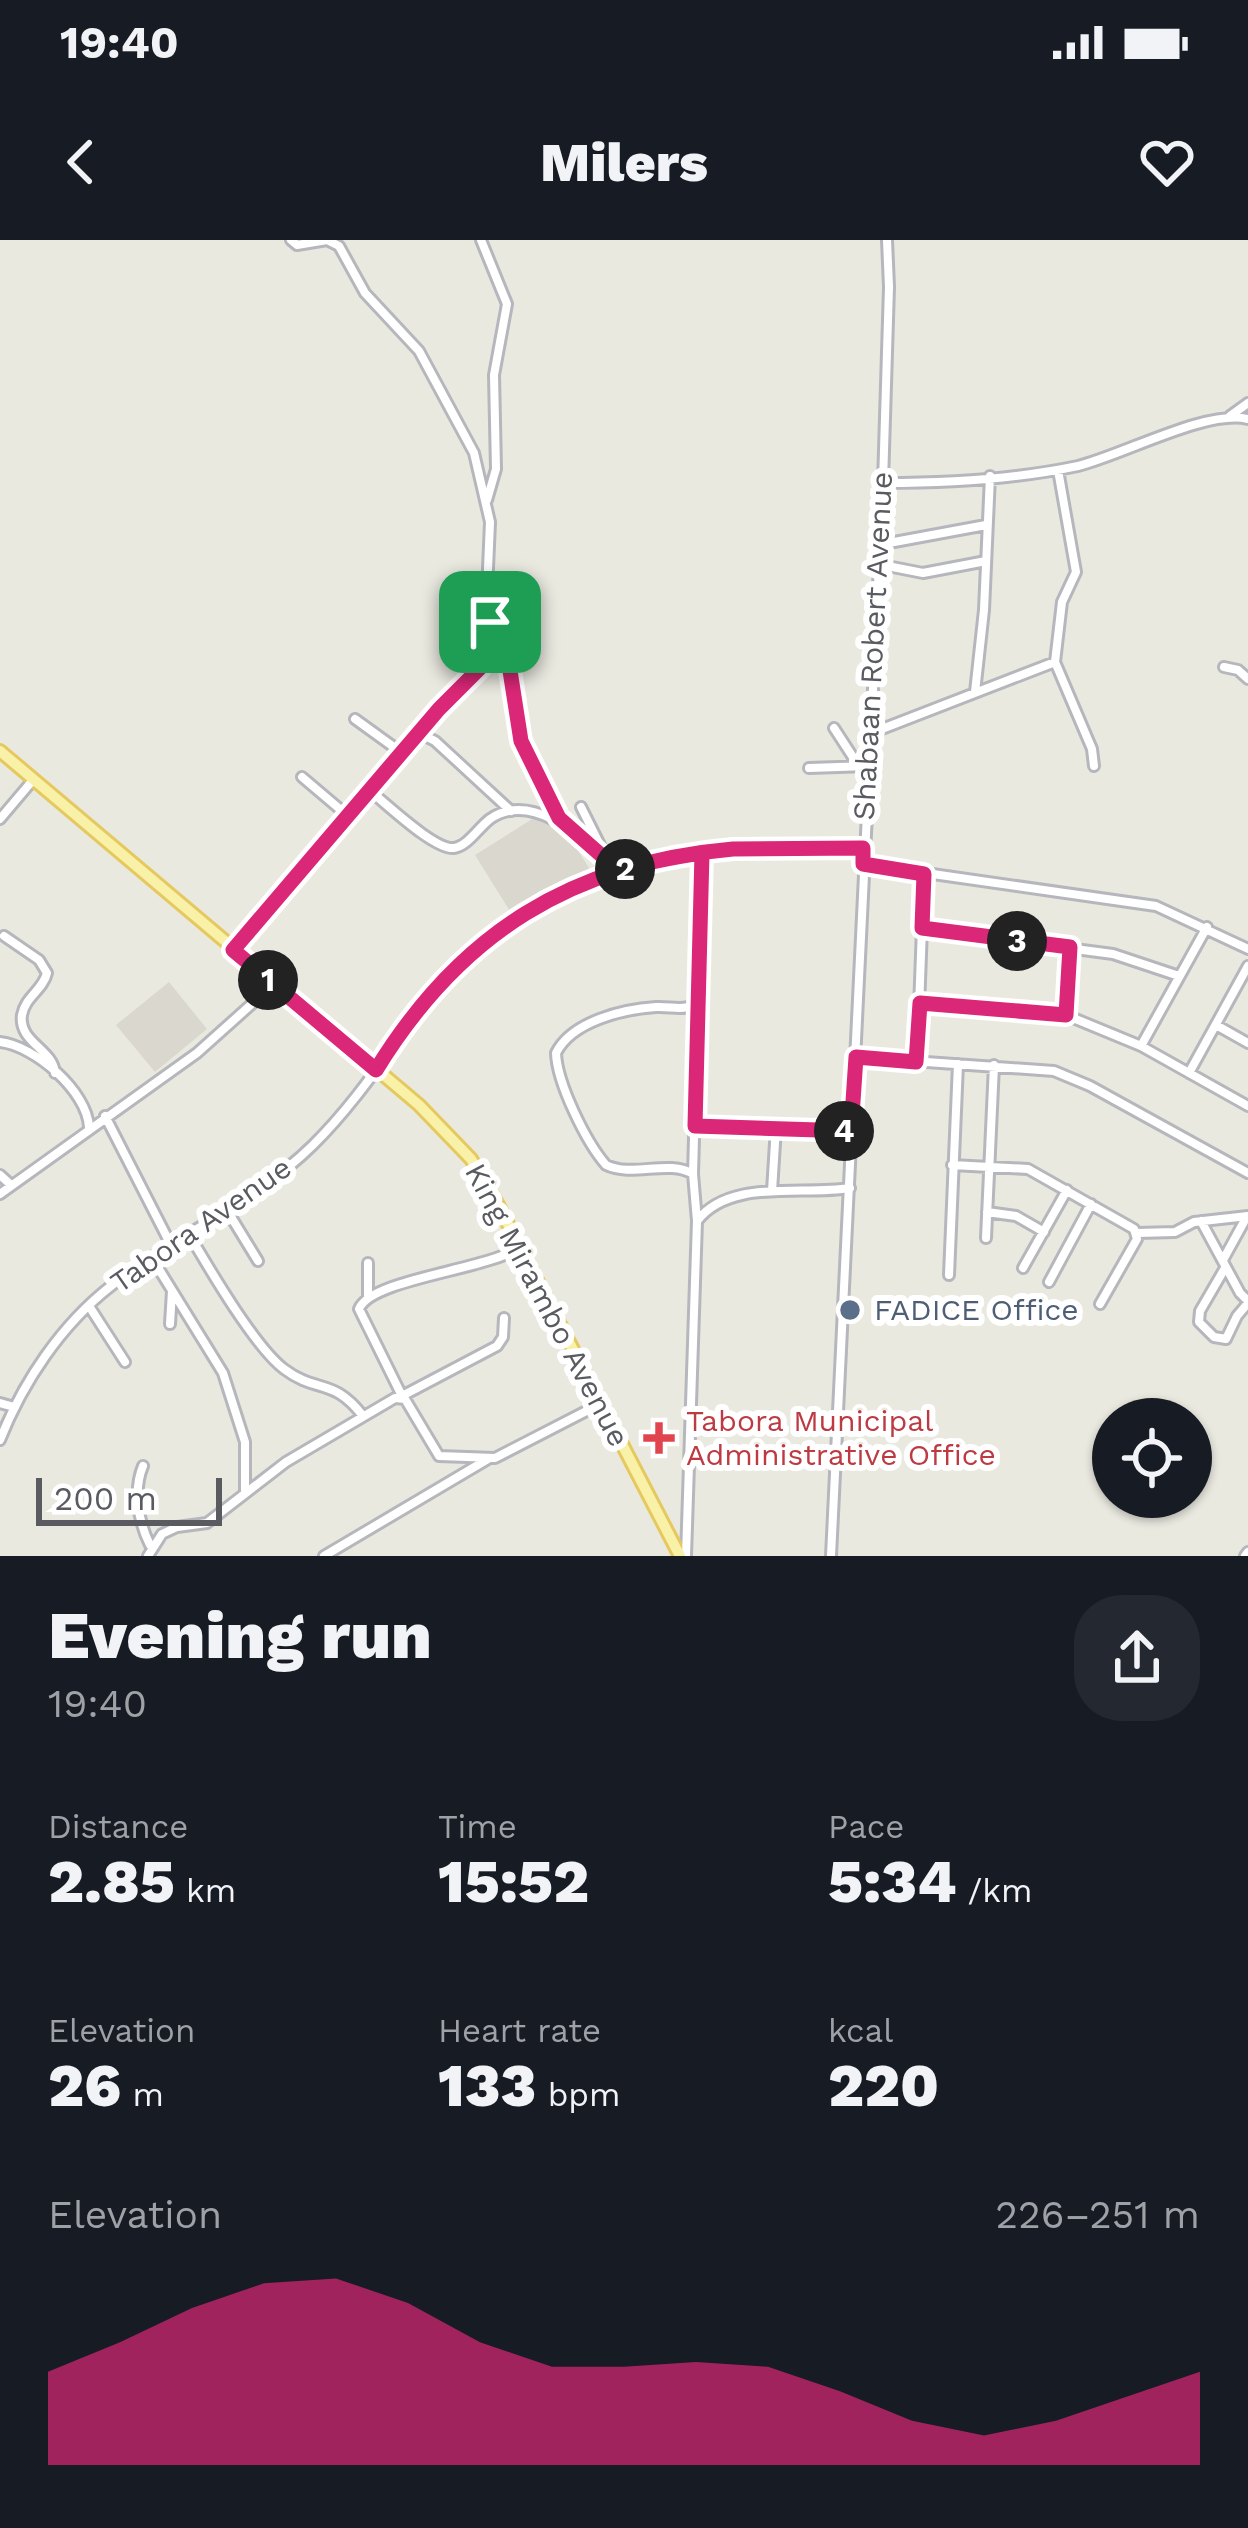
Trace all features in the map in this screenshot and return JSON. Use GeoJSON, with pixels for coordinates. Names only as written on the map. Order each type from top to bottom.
{"type":"FeatureCollection","features":[{"type":"Feature","properties":{"kind":"main road","name":"King Mirambo Avenue"},"geometry":{"type":"LineString","coordinates":[[0,751],[419,1105],[465,1151],[679,1556]]}},
{"type":"Feature","properties":{"kind":"street"},"geometry":{"type":"LineString","coordinates":[[233,950],[480,668],[490,622],[487,502],[473,454],[418,351],[364,293],[338,243],[297,245],[291,240]]}},
{"type":"Feature","properties":{"kind":"street"},"geometry":{"type":"LineString","coordinates":[[481,240],[507,304],[495,365],[496,469],[487,502]]}},
{"type":"Feature","properties":{"kind":"street","name":"Shabaan Robert Avenue"},"geometry":{"type":"LineString","coordinates":[[831,1556],[856,1057],[863,766],[869,734],[883,483],[890,287],[886,240]]}},
{"type":"Feature","properties":{"kind":"street"},"geometry":{"type":"LineString","coordinates":[[883,483],[1058,470],[1228,417],[1248,403]]}},
{"type":"Feature","properties":{"kind":"street"},"geometry":{"type":"LineString","coordinates":[[1228,417],[1248,419]]}},
{"type":"Feature","properties":{"kind":"street"},"geometry":{"type":"LineString","coordinates":[[1058,470],[1076,572],[1063,602],[1055,662],[1092,748],[1094,766]]}},
{"type":"Feature","properties":{"kind":"street"},"geometry":{"type":"LineString","coordinates":[[975,692],[990,476]]}},
{"type":"Feature","properties":{"kind":"street"},"geometry":{"type":"LineString","coordinates":[[878,545],[986,525]]}},
{"type":"Feature","properties":{"kind":"street"},"geometry":{"type":"LineString","coordinates":[[877,564],[922,573],[986,561]]}},
{"type":"Feature","properties":{"kind":"street"},"geometry":{"type":"LineString","coordinates":[[490,622],[508,658],[521,741],[563,824],[619,871]]}},
{"type":"Feature","properties":{"kind":"street"},"geometry":{"type":"LineString","coordinates":[[869,734],[1055,662]]}},
{"type":"Feature","properties":{"kind":"street"},"geometry":{"type":"LineString","coordinates":[[1224,667],[1248,679]]}},
{"type":"Feature","properties":{"kind":"street"},"geometry":{"type":"LineString","coordinates":[[355,719],[402,753]]}},
{"type":"Feature","properties":{"kind":"street"},"geometry":{"type":"LineString","coordinates":[[834,728],[863,766]]}},
{"type":"Feature","properties":{"kind":"street"},"geometry":{"type":"LineString","coordinates":[[419,733],[435,741],[511,811],[563,824]]}},
{"type":"Feature","properties":{"kind":"street"},"geometry":{"type":"LineString","coordinates":[[809,768],[863,766]]}},
{"type":"Feature","properties":{"kind":"street"},"geometry":{"type":"LineString","coordinates":[[302,776],[348,816]]}},
{"type":"Feature","properties":{"kind":"street"},"geometry":{"type":"LineString","coordinates":[[0,819],[34,780]]}},
{"type":"Feature","properties":{"kind":"street"},"geometry":{"type":"LineString","coordinates":[[370,790],[446,847],[460,845],[494,817],[511,811]]}},
{"type":"Feature","properties":{"kind":"street"},"geometry":{"type":"LineString","coordinates":[[581,807],[608,862]]}},
{"type":"Feature","properties":{"kind":"street","name":"Tabora Avenue"},"geometry":{"type":"LineString","coordinates":[[0,1440],[44,1359],[89,1306],[110,1286],[228,1212],[313,1144],[376,1070],[422,1005],[491,935],[538,903],[619,871],[752,848],[863,848]]}},
{"type":"Feature","properties":{"kind":"street"},"geometry":{"type":"LineString","coordinates":[[679,1556],[698,1275],[693,1174],[702,853]]}},
{"type":"Feature","properties":{"kind":"street"},"geometry":{"type":"LineString","coordinates":[[863,864],[1156,906],[1248,949]]}},
{"type":"Feature","properties":{"kind":"street"},"geometry":{"type":"LineString","coordinates":[[916,1062],[924,874]]}},
{"type":"Feature","properties":{"kind":"street"},"geometry":{"type":"LineString","coordinates":[[1141,1046],[1207,927]]}},
{"type":"Feature","properties":{"kind":"street"},"geometry":{"type":"LineString","coordinates":[[922,928],[1070,947],[1146,962],[1179,976]]}},
{"type":"Feature","properties":{"kind":"street"},"geometry":{"type":"LineString","coordinates":[[1,936],[39,960],[47,973],[45,983],[23,1009],[21,1023],[53,1062],[55,1073]]}},
{"type":"Feature","properties":{"kind":"street"},"geometry":{"type":"LineString","coordinates":[[1066,1015],[1070,947]]}},
{"type":"Feature","properties":{"kind":"street"},"geometry":{"type":"LineString","coordinates":[[1189,1073],[1248,966]]}},
{"type":"Feature","properties":{"kind":"street"},"geometry":{"type":"LineString","coordinates":[[0,1194],[197,1053],[273,985]]}},
{"type":"Feature","properties":{"kind":"street"},"geometry":{"type":"LineString","coordinates":[[693,1174],[680,1168],[621,1171],[606,1166],[571,1102],[556,1052],[568,1036],[607,1017],[651,1008],[685,1009],[701,1000]]}},
{"type":"Feature","properties":{"kind":"street"},"geometry":{"type":"LineString","coordinates":[[920,1003],[1066,1015],[1141,1046],[1248,1106]]}},
{"type":"Feature","properties":{"kind":"street"},"geometry":{"type":"LineString","coordinates":[[685,1009],[700,1024]]}},
{"type":"Feature","properties":{"kind":"street"},"geometry":{"type":"LineString","coordinates":[[1216,1025],[1248,1043]]}},
{"type":"Feature","properties":{"kind":"street"},"geometry":{"type":"LineString","coordinates":[[0,1042],[22,1046],[55,1073],[86,1110],[104,1117],[172,1247]]}},
{"type":"Feature","properties":{"kind":"street"},"geometry":{"type":"LineString","coordinates":[[856,1057],[1032,1066],[1067,1075],[1248,1173]]}},
{"type":"Feature","properties":{"kind":"street"},"geometry":{"type":"LineString","coordinates":[[950,1275],[958,1064]]}},
{"type":"Feature","properties":{"kind":"street"},"geometry":{"type":"LineString","coordinates":[[986,1238],[994,1065]]}},
{"type":"Feature","properties":{"kind":"street"},"geometry":{"type":"LineString","coordinates":[[86,1110],[89,1127]]}},
{"type":"Feature","properties":{"kind":"street"},"geometry":{"type":"LineString","coordinates":[[695,1126],[851,1131]]}},
{"type":"Feature","properties":{"kind":"street"},"geometry":{"type":"LineString","coordinates":[[772,1191],[776,1127]]}},
{"type":"Feature","properties":{"kind":"street"},"geometry":{"type":"LineString","coordinates":[[680,1168],[694,1159]]}},
{"type":"Feature","properties":{"kind":"street"},"geometry":{"type":"LineString","coordinates":[[952,1165],[1028,1169],[1137,1233],[1175,1232],[1201,1221],[1248,1216]]}},
{"type":"Feature","properties":{"kind":"street"},"geometry":{"type":"LineString","coordinates":[[0,1175],[10,1185]]}},
{"type":"Feature","properties":{"kind":"street"},"geometry":{"type":"LineString","coordinates":[[697,1221],[727,1198],[850,1188]]}},
{"type":"Feature","properties":{"kind":"street"},"geometry":{"type":"LineString","coordinates":[[1023,1268],[1066,1190]]}},
{"type":"Feature","properties":{"kind":"street"},"geometry":{"type":"LineString","coordinates":[[1049,1282],[1091,1204]]}},
{"type":"Feature","properties":{"kind":"street"},"geometry":{"type":"LineString","coordinates":[[228,1212],[258,1261]]}},
{"type":"Feature","properties":{"kind":"street"},"geometry":{"type":"LineString","coordinates":[[987,1212],[1016,1216],[1044,1232]]}},
{"type":"Feature","properties":{"kind":"street"},"geometry":{"type":"LineString","coordinates":[[1201,1221],[1224,1264],[1244,1303],[1224,1340],[1210,1334],[1198,1320],[1224,1264],[1248,1216]]}},
{"type":"Feature","properties":{"kind":"street"},"geometry":{"type":"LineString","coordinates":[[1100,1304],[1137,1233]]}},
{"type":"Feature","properties":{"kind":"street"},"geometry":{"type":"LineString","coordinates":[[190,1236],[270,1357],[307,1383],[334,1388],[362,1416]]}},
{"type":"Feature","properties":{"kind":"street"},"geometry":{"type":"LineString","coordinates":[[490,1459],[439,1456],[402,1396],[359,1305],[418,1277],[492,1262],[518,1247]]}},
{"type":"Feature","properties":{"kind":"street"},"geometry":{"type":"LineString","coordinates":[[152,1258],[223,1373],[245,1442],[245,1490]]}},
{"type":"Feature","properties":{"kind":"street"},"geometry":{"type":"LineString","coordinates":[[368,1263],[368,1297]]}},
{"type":"Feature","properties":{"kind":"street"},"geometry":{"type":"LineString","coordinates":[[170,1324],[172,1290]]}},
{"type":"Feature","properties":{"kind":"street"},"geometry":{"type":"LineString","coordinates":[[89,1306],[124,1361]]}},
{"type":"Feature","properties":{"kind":"street"},"geometry":{"type":"LineString","coordinates":[[143,1466],[136,1490],[149,1551],[177,1527],[207,1523],[245,1490],[362,1416],[497,1346],[503,1337],[504,1318]]}},
{"type":"Feature","properties":{"kind":"street"},"geometry":{"type":"LineString","coordinates":[[0,1402],[14,1407]]}},
{"type":"Feature","properties":{"kind":"street"},"geometry":{"type":"LineString","coordinates":[[324,1556],[490,1459],[599,1404]]}},
{"type":"Feature","properties":{"kind":"shaded area"},"geometry":{"type":"Polygon","coordinates":[[[551,807],[594,876],[518,924],[475,855],[551,807]]]}},
{"type":"Feature","properties":{"kind":"shaded area"},"geometry":{"type":"Polygon","coordinates":[[[169,982],[207,1029],[155,1072],[116,1025],[169,982]]]}},
{"type":"Feature","properties":{"kind":"place","name":"FADICE Office"},"geometry":{"type":"Point","coordinates":[850,1310]}},
{"type":"Feature","properties":{"kind":"place","name":"Tabora Municipal Administrative Office"},"geometry":{"type":"Point","coordinates":[659,1438]}},
{"type":"Feature","properties":{"kind":"route"},"geometry":{"type":"LineString","coordinates":[[490,622],[480,668],[439,709],[233,950],[376,1070],[403,1028],[477,946],[538,903],[629,868],[682,856],[718,850],[863,848],[863,864],[924,874],[922,928],[1070,947],[1066,1015],[920,1003],[916,1062],[856,1057],[851,1131],[695,1126],[702,853],[682,856],[660,860],[629,868],[619,871],[563,824],[521,741],[508,658],[490,622]]}}]}
